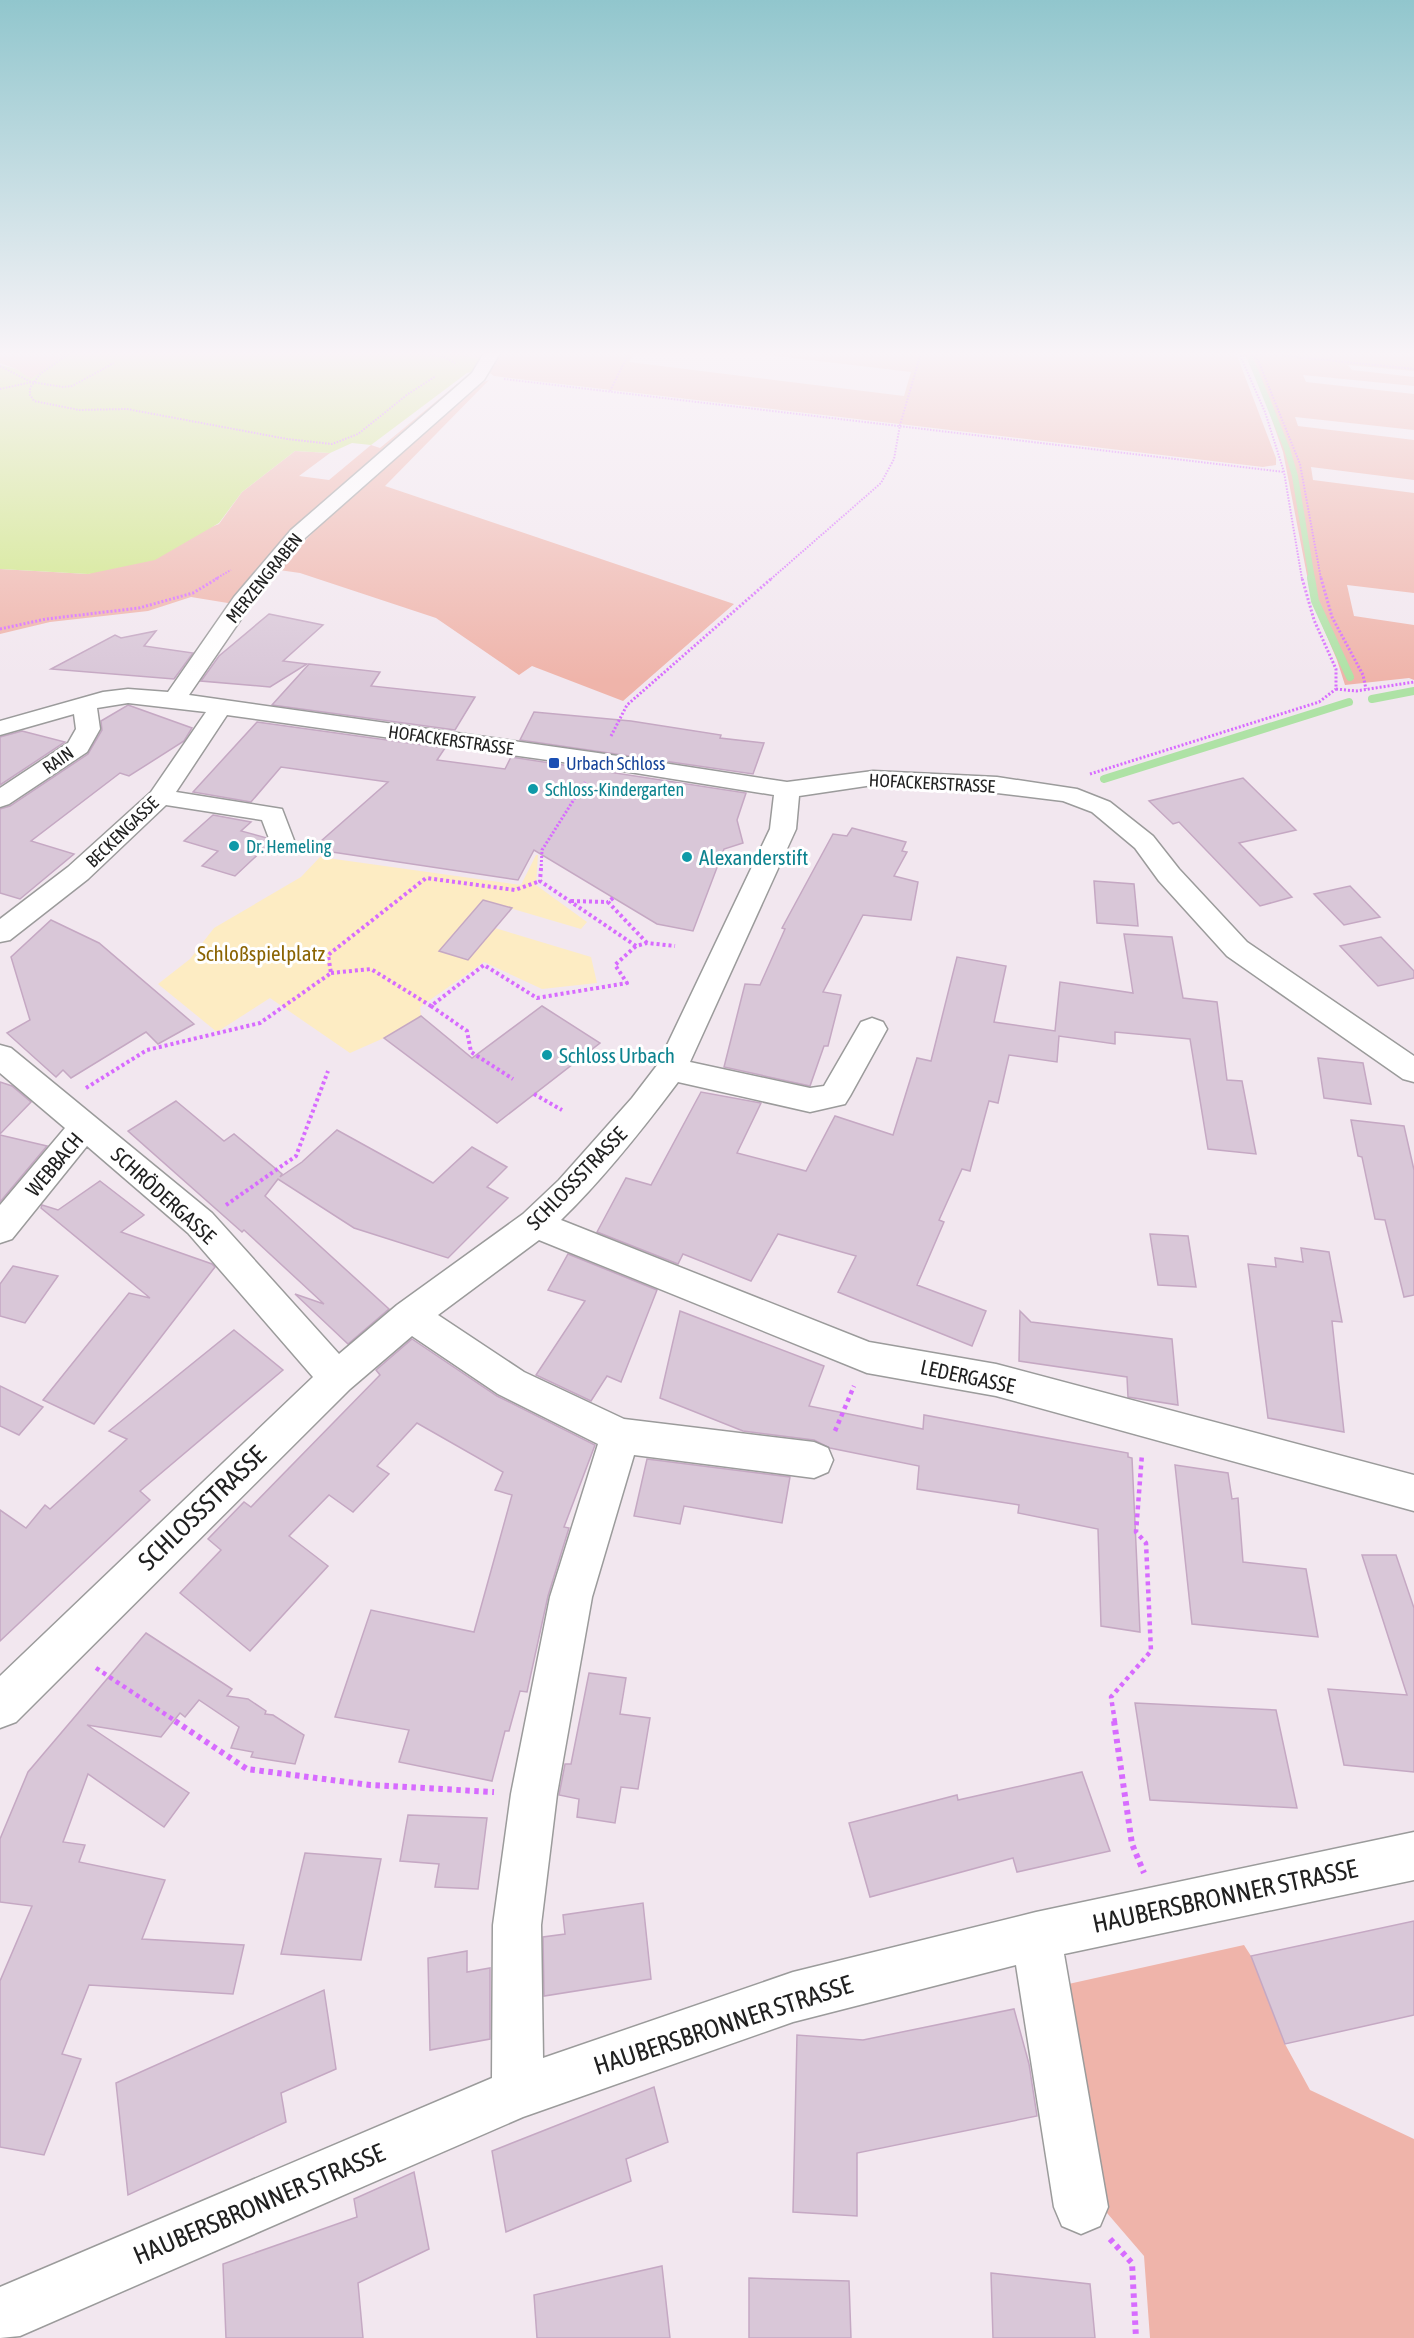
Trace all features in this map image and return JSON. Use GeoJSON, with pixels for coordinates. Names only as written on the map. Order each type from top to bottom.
{"type":"FeatureCollection","features":[{"type":"Feature","properties":{"kind":"street","name":"MERZENGRABEN"},"geometry":{"type":"LineString","coordinates":[[174,700],[242,602],[298,534],[380,462]]}},
{"type":"Feature","properties":{"kind":"street","name":"HOFACKERSTRASSE"},"geometry":{"type":"LineString","coordinates":[[0,728],[85,703],[128,696],[174,700],[598,760],[787,790],[873,778],[997,785],[1068,795],[1101,807],[1144,842],[1169,875],[1238,949],[1414,1071]]}},
{"type":"Feature","properties":{"kind":"street","name":"RAIN"},"geometry":{"type":"LineString","coordinates":[[0,799],[78,747],[88,729],[85,703]]}},
{"type":"Feature","properties":{"kind":"street","name":"BECKENGASSE"},"geometry":{"type":"LineString","coordinates":[[0,933],[78,873],[160,797],[220,708]]}},
{"type":"Feature","properties":{"kind":"street","name":"SCHLOSSSTRASSE"},"geometry":{"type":"LineString","coordinates":[[6,1687],[62,1645],[337,1378],[410,1316],[535,1224],[571,1189],[643,1106],[671,1069],[783,829],[787,790]]}},
{"type":"Feature","properties":{"kind":"street"},"geometry":{"type":"LineString","coordinates":[[160,797],[273,814],[282,843]]}},
{"type":"Feature","properties":{"kind":"street"},"geometry":{"type":"LineString","coordinates":[[671,1069],[810,1100],[834,1096],[872,1029]]}},
{"type":"Feature","properties":{"kind":"street","name":"SCHRÖDERGASSE"},"geometry":{"type":"LineString","coordinates":[[0,1056],[200,1223],[337,1378]]}},
{"type":"Feature","properties":{"kind":"street","name":"WEBBACH"},"geometry":{"type":"LineString","coordinates":[[0,1229],[86,1126]]}},
{"type":"Feature","properties":{"kind":"street","name":"LEDERGASSE"},"geometry":{"type":"LineString","coordinates":[[535,1224],[867,1357],[996,1380],[1414,1492]]}},
{"type":"Feature","properties":{"kind":"street"},"geometry":{"type":"LineString","coordinates":[[410,1316],[511,1383],[620,1436],[814,1460]]}},
{"type":"Feature","properties":{"kind":"street"},"geometry":{"type":"LineString","coordinates":[[518,2094],[517,1925],[534,1794],[571,1597],[620,1436]]}},
{"type":"Feature","properties":{"kind":"street","name":"HAUBERSBRONNER STRASSE"},"geometry":{"type":"LineString","coordinates":[[0,2316],[518,2094],[793,1997],[1036,1936],[1414,1856]]}},
{"type":"Feature","properties":{"kind":"street"},"geometry":{"type":"LineString","coordinates":[[1036,1936],[1081,2207]]}},
{"type":"Feature","properties":{"kind":"path"},"geometry":{"type":"LineString","coordinates":[[540,881],[542,850],[598,760],[627,705],[881,483],[892,462]]}},
{"type":"Feature","properties":{"kind":"path"},"geometry":{"type":"LineString","coordinates":[[1203,462],[1284,472]]}},
{"type":"Feature","properties":{"kind":"path"},"geometry":{"type":"LineString","coordinates":[[1281,462],[1301,575],[1314,620],[1336,669],[1336,689]]}},
{"type":"Feature","properties":{"kind":"path"},"geometry":{"type":"LineString","coordinates":[[1299,462],[1320,576],[1332,617],[1364,675],[1366,689]]}},
{"type":"Feature","properties":{"kind":"path"},"geometry":{"type":"LineString","coordinates":[[0,629],[46,619],[139,608],[194,593],[231,570]]}},
{"type":"Feature","properties":{"kind":"path"},"geometry":{"type":"LineString","coordinates":[[1068,795],[1074,779],[1319,702],[1336,689],[1356,691],[1414,682]]}},
{"type":"Feature","properties":{"kind":"path"},"geometry":{"type":"LineString","coordinates":[[331,973],[328,956],[426,878],[515,890],[540,881]]}},
{"type":"Feature","properties":{"kind":"path"},"geometry":{"type":"LineString","coordinates":[[540,881],[636,946]]}},
{"type":"Feature","properties":{"kind":"path"},"geometry":{"type":"LineString","coordinates":[[571,902],[608,902],[613,898]]}},
{"type":"Feature","properties":{"kind":"path"},"geometry":{"type":"LineString","coordinates":[[608,902],[646,943]]}},
{"type":"Feature","properties":{"kind":"path"},"geometry":{"type":"LineString","coordinates":[[431,1006],[484,965],[537,998],[627,982],[615,964],[636,946],[646,943],[675,946]]}},
{"type":"Feature","properties":{"kind":"path"},"geometry":{"type":"LineString","coordinates":[[60,1104],[147,1050],[260,1023],[331,973],[371,969],[467,1031],[471,1052],[513,1079]]}},
{"type":"Feature","properties":{"kind":"path"},"geometry":{"type":"LineString","coordinates":[[200,1223],[296,1156],[328,1071]]}},
{"type":"Feature","properties":{"kind":"path"},"geometry":{"type":"LineString","coordinates":[[534,1094],[562,1110]]}},
{"type":"Feature","properties":{"kind":"path"},"geometry":{"type":"LineString","coordinates":[[814,1460],[827,1451],[867,1357]]}},
{"type":"Feature","properties":{"kind":"path"},"geometry":{"type":"LineString","coordinates":[[1147,1421],[1142,1444],[1137,1532],[1146,1543],[1151,1651],[1111,1697],[1132,1844],[1161,1909]]}},
{"type":"Feature","properties":{"kind":"path"},"geometry":{"type":"LineString","coordinates":[[62,1645],[247,1769],[370,1785],[534,1794]]}},
{"type":"Feature","properties":{"kind":"path"},"geometry":{"type":"LineString","coordinates":[[1081,2207],[1132,2263],[1136,2338]]}},
{"type":"Feature","properties":{"kind":"shaded area"},"geometry":{"type":"Polygon","coordinates":[[[281,462],[318,462],[299,476],[329,480],[350,462],[382,462],[234,604],[191,597],[148,611],[50,622],[0,634],[0,569],[88,574],[219,524],[242,492],[281,462]]]}},
{"type":"Feature","properties":{"kind":"shaded area"},"geometry":{"type":"Polygon","coordinates":[[[389,462],[408,462],[385,486],[734,604],[623,701],[532,666],[519,675],[436,618],[300,573],[279,570],[350,496],[389,462]]]}},
{"type":"Feature","properties":{"kind":"shaded area"},"geometry":{"type":"Polygon","coordinates":[[[1222,462],[1276,462],[1276,465],[1263,467],[1222,462]]]}},
{"type":"Feature","properties":{"kind":"shaded area"},"geometry":{"type":"Polygon","coordinates":[[[1285,462],[1414,462],[1414,480],[1311,467],[1313,480],[1414,493],[1414,593],[1347,585],[1354,616],[1414,625],[1414,680],[1409,678],[1345,685],[1312,601],[1285,462]]]}},
{"type":"Feature","properties":{"kind":"shaded area"},"geometry":{"type":"Polygon","coordinates":[[[1244,1945],[1251,1956],[1285,2044],[1310,2090],[1414,2139],[1414,2338],[1150,2338],[1144,2256],[1101,2206],[1064,1985],[1244,1945]]]}},
{"type":"Feature","properties":{"kind":"green space"},"geometry":{"type":"Polygon","coordinates":[[[0,462],[281,462],[242,492],[219,523],[155,560],[88,574],[0,569],[0,462]]]}},
{"type":"Feature","properties":{"kind":"green space","name":"Schloßspielplatz"},"geometry":{"type":"Polygon","coordinates":[[[538,855],[536,885],[587,922],[581,929],[483,900],[439,951],[495,928],[591,957],[597,983],[542,989],[484,962],[420,1007],[421,1016],[384,1038],[350,1053],[270,998],[217,1032],[158,984],[190,959],[214,928],[301,877],[320,857],[521,885],[538,855]]]}},
{"type":"Feature","properties":{"kind":"building"},"geometry":{"type":"Polygon","coordinates":[[[269,614],[323,625],[283,661],[307,664],[270,687],[201,681],[219,656],[269,614]]]}},
{"type":"Feature","properties":{"kind":"building"},"geometry":{"type":"Polygon","coordinates":[[[156,631],[144,646],[193,653],[174,679],[51,669],[115,635],[121,638],[156,631]]]}},
{"type":"Feature","properties":{"kind":"building"},"geometry":{"type":"Polygon","coordinates":[[[309,664],[380,672],[371,686],[475,697],[455,730],[272,705],[309,664]]]}},
{"type":"Feature","properties":{"kind":"building"},"geometry":{"type":"Polygon","coordinates":[[[128,705],[192,728],[184,741],[129,776],[120,773],[31,841],[74,854],[20,899],[0,893],[0,809],[10,806],[88,754],[102,730],[101,721],[128,705]]]}},
{"type":"Feature","properties":{"kind":"building"},"geometry":{"type":"Polygon","coordinates":[[[534,712],[631,721],[721,735],[720,738],[764,743],[753,774],[520,740],[534,712]]]}},
{"type":"Feature","properties":{"kind":"building"},"geometry":{"type":"Polygon","coordinates":[[[257,722],[445,748],[437,760],[505,769],[511,757],[746,793],[737,820],[743,843],[724,849],[693,931],[657,924],[534,850],[518,880],[312,849],[388,782],[281,767],[251,802],[193,792],[257,722]]]}},
{"type":"Feature","properties":{"kind":"building"},"geometry":{"type":"Polygon","coordinates":[[[22,731],[65,742],[0,785],[0,737],[22,731]]]}},
{"type":"Feature","properties":{"kind":"building"},"geometry":{"type":"Polygon","coordinates":[[[1243,778],[1296,830],[1239,843],[1292,897],[1260,906],[1179,822],[1173,824],[1149,801],[1243,778]]]}},
{"type":"Feature","properties":{"kind":"building","name":"Dr. Hemeling"},"geometry":{"type":"Polygon","coordinates":[[[213,815],[251,822],[241,831],[267,838],[269,844],[235,876],[202,866],[218,851],[184,841],[213,815]]]}},
{"type":"Feature","properties":{"kind":"building"},"geometry":{"type":"Polygon","coordinates":[[[852,828],[906,842],[902,851],[907,852],[894,876],[918,882],[911,920],[863,915],[823,992],[841,995],[828,1046],[824,1046],[810,1086],[724,1067],[745,984],[760,985],[785,929],[782,928],[833,834],[847,836],[852,828]]]}},
{"type":"Feature","properties":{"kind":"building"},"geometry":{"type":"Polygon","coordinates":[[[1094,881],[1134,884],[1138,926],[1097,923],[1094,881]]]}},
{"type":"Feature","properties":{"kind":"building"},"geometry":{"type":"Polygon","coordinates":[[[1350,886],[1380,917],[1344,925],[1314,894],[1350,886]]]}},
{"type":"Feature","properties":{"kind":"building"},"geometry":{"type":"Polygon","coordinates":[[[483,900],[512,908],[468,960],[439,951],[483,900]]]}},
{"type":"Feature","properties":{"kind":"building"},"geometry":{"type":"Polygon","coordinates":[[[51,920],[99,943],[194,1024],[158,1044],[146,1032],[71,1078],[63,1070],[56,1077],[7,1033],[30,1020],[11,957],[51,920]]]}},
{"type":"Feature","properties":{"kind":"building"},"geometry":{"type":"Polygon","coordinates":[[[1124,934],[1172,937],[1183,998],[1217,1002],[1227,1080],[1242,1081],[1256,1154],[1208,1149],[1190,1039],[1115,1032],[1115,1044],[1059,1036],[1057,1062],[1009,1055],[998,1103],[989,1101],[970,1171],[962,1169],[939,1220],[944,1222],[917,1285],[986,1311],[972,1346],[838,1292],[856,1256],[778,1234],[751,1281],[683,1254],[678,1264],[597,1232],[626,1178],[651,1185],[701,1092],[761,1103],[737,1153],[806,1171],[835,1116],[893,1135],[917,1058],[931,1061],[957,957],[1006,966],[994,1022],[1055,1031],[1060,982],[1133,993],[1124,934]]]}},
{"type":"Feature","properties":{"kind":"building"},"geometry":{"type":"Polygon","coordinates":[[[1381,937],[1414,971],[1414,978],[1378,986],[1340,946],[1381,937]]]}},
{"type":"Feature","properties":{"kind":"building","name":"Schloss Urbach"},"geometry":{"type":"Polygon","coordinates":[[[542,1006],[600,1043],[497,1123],[384,1038],[421,1016],[472,1058],[542,1006]]]}},
{"type":"Feature","properties":{"kind":"building"},"geometry":{"type":"Polygon","coordinates":[[[1318,1058],[1363,1063],[1371,1104],[1324,1098],[1318,1058]]]}},
{"type":"Feature","properties":{"kind":"building"},"geometry":{"type":"Polygon","coordinates":[[[0,1082],[12,1086],[31,1102],[0,1134],[0,1082]]]}},
{"type":"Feature","properties":{"kind":"building"},"geometry":{"type":"Polygon","coordinates":[[[176,1101],[224,1141],[234,1134],[282,1174],[280,1177],[302,1162],[337,1130],[433,1183],[472,1147],[507,1167],[487,1187],[508,1198],[448,1258],[354,1228],[278,1179],[265,1196],[389,1309],[348,1344],[295,1294],[324,1304],[244,1230],[242,1232],[128,1131],[176,1101]]]}},
{"type":"Feature","properties":{"kind":"building"},"geometry":{"type":"Polygon","coordinates":[[[1351,1120],[1404,1126],[1414,1170],[1414,1295],[1404,1297],[1385,1220],[1375,1219],[1362,1157],[1358,1156],[1351,1120]]]}},
{"type":"Feature","properties":{"kind":"building"},"geometry":{"type":"Polygon","coordinates":[[[0,1135],[47,1146],[0,1202],[0,1135]]]}},
{"type":"Feature","properties":{"kind":"building"},"geometry":{"type":"Polygon","coordinates":[[[100,1181],[144,1215],[121,1232],[215,1267],[94,1424],[43,1400],[129,1293],[150,1298],[41,1208],[42,1205],[58,1210],[100,1181]]]}},
{"type":"Feature","properties":{"kind":"building"},"geometry":{"type":"Polygon","coordinates":[[[1150,1234],[1188,1236],[1196,1287],[1158,1285],[1150,1234]]]}},
{"type":"Feature","properties":{"kind":"building"},"geometry":{"type":"Polygon","coordinates":[[[1301,1248],[1329,1252],[1342,1322],[1332,1321],[1344,1432],[1268,1418],[1248,1264],[1276,1267],[1275,1258],[1303,1262],[1301,1248]]]}},
{"type":"Feature","properties":{"kind":"building"},"geometry":{"type":"Polygon","coordinates":[[[568,1254],[657,1290],[621,1382],[607,1376],[591,1401],[536,1375],[585,1301],[548,1290],[568,1254]]]}},
{"type":"Feature","properties":{"kind":"building"},"geometry":{"type":"Polygon","coordinates":[[[13,1266],[58,1276],[25,1323],[0,1316],[0,1284],[13,1266]]]}},
{"type":"Feature","properties":{"kind":"building"},"geometry":{"type":"Polygon","coordinates":[[[680,1311],[824,1366],[809,1406],[923,1429],[924,1415],[1128,1453],[1128,1457],[1132,1458],[1140,1632],[1101,1626],[1098,1529],[1018,1513],[1019,1505],[917,1489],[919,1466],[830,1448],[814,1440],[743,1431],[660,1398],[680,1311]]]}},
{"type":"Feature","properties":{"kind":"building"},"geometry":{"type":"Polygon","coordinates":[[[1020,1311],[1031,1322],[1172,1339],[1178,1405],[1128,1397],[1127,1377],[1019,1361],[1020,1311]]]}},
{"type":"Feature","properties":{"kind":"building"},"geometry":{"type":"Polygon","coordinates":[[[234,1330],[283,1370],[140,1491],[150,1500],[0,1641],[0,1510],[26,1528],[45,1505],[50,1509],[127,1439],[109,1431],[234,1330]]]}},
{"type":"Feature","properties":{"kind":"building"},"geometry":{"type":"Polygon","coordinates":[[[412,1339],[497,1396],[595,1445],[564,1527],[569,1528],[548,1596],[527,1692],[520,1691],[509,1731],[505,1731],[492,1781],[399,1762],[409,1730],[335,1717],[371,1610],[474,1632],[512,1495],[495,1490],[503,1472],[417,1423],[377,1466],[389,1474],[353,1512],[329,1495],[289,1536],[328,1566],[250,1651],[180,1593],[221,1550],[208,1539],[244,1502],[251,1507],[380,1375],[376,1370],[412,1339]]]}},
{"type":"Feature","properties":{"kind":"building"},"geometry":{"type":"Polygon","coordinates":[[[0,1386],[43,1407],[19,1435],[0,1426],[0,1386]]]}},
{"type":"Feature","properties":{"kind":"building"},"geometry":{"type":"Polygon","coordinates":[[[647,1459],[790,1477],[782,1523],[684,1506],[680,1524],[634,1516],[647,1459]]]}},
{"type":"Feature","properties":{"kind":"building"},"geometry":{"type":"Polygon","coordinates":[[[1175,1465],[1228,1473],[1232,1499],[1238,1498],[1243,1562],[1306,1569],[1318,1637],[1192,1624],[1175,1465]]]}},
{"type":"Feature","properties":{"kind":"building"},"geometry":{"type":"Polygon","coordinates":[[[1362,1555],[1396,1555],[1414,1608],[1414,1772],[1344,1765],[1328,1689],[1407,1695],[1362,1555]]]}},
{"type":"Feature","properties":{"kind":"building"},"geometry":{"type":"Polygon","coordinates":[[[146,1633],[232,1689],[227,1696],[248,1699],[266,1711],[265,1714],[273,1715],[304,1735],[295,1764],[251,1757],[253,1752],[231,1748],[239,1727],[199,1700],[185,1717],[180,1713],[161,1737],[87,1725],[189,1793],[164,1827],[88,1774],[63,1842],[85,1845],[79,1862],[165,1880],[142,1939],[244,1945],[233,1994],[89,1985],[62,2054],[81,2059],[44,2155],[0,2147],[0,1981],[32,1906],[0,1902],[0,1839],[28,1772],[146,1633]]]}},
{"type":"Feature","properties":{"kind":"building"},"geometry":{"type":"Polygon","coordinates":[[[589,1673],[626,1678],[620,1714],[650,1718],[638,1789],[621,1787],[615,1823],[577,1817],[579,1799],[559,1795],[565,1764],[571,1764],[589,1673]]]}},
{"type":"Feature","properties":{"kind":"building"},"geometry":{"type":"Polygon","coordinates":[[[1135,1703],[1276,1710],[1297,1808],[1150,1800],[1135,1703]]]}},
{"type":"Feature","properties":{"kind":"building"},"geometry":{"type":"Polygon","coordinates":[[[1082,1772],[1110,1851],[1017,1872],[1013,1858],[870,1897],[849,1823],[957,1795],[958,1800],[1082,1772]]]}},
{"type":"Feature","properties":{"kind":"building"},"geometry":{"type":"Polygon","coordinates":[[[408,1815],[487,1818],[478,1889],[435,1887],[439,1864],[400,1861],[408,1815]]]}},
{"type":"Feature","properties":{"kind":"building"},"geometry":{"type":"Polygon","coordinates":[[[305,1853],[381,1859],[361,1960],[281,1954],[305,1853]]]}},
{"type":"Feature","properties":{"kind":"building"},"geometry":{"type":"Polygon","coordinates":[[[643,1903],[651,1979],[544,1996],[543,1937],[565,1934],[563,1915],[643,1903]]]}},
{"type":"Feature","properties":{"kind":"building"},"geometry":{"type":"Polygon","coordinates":[[[1414,1921],[1414,2015],[1285,2044],[1251,1956],[1414,1921]]]}},
{"type":"Feature","properties":{"kind":"building"},"geometry":{"type":"Polygon","coordinates":[[[467,1951],[467,1972],[490,1968],[490,2039],[430,2050],[428,1958],[467,1951]]]}},
{"type":"Feature","properties":{"kind":"building"},"geometry":{"type":"Polygon","coordinates":[[[324,1990],[336,2069],[281,2093],[286,2122],[128,2195],[116,2083],[324,1990]]]}},
{"type":"Feature","properties":{"kind":"building"},"geometry":{"type":"Polygon","coordinates":[[[1014,2009],[1029,2064],[1037,2116],[857,2153],[857,2216],[793,2212],[797,2035],[863,2040],[1014,2009]]]}},
{"type":"Feature","properties":{"kind":"building"},"geometry":{"type":"Polygon","coordinates":[[[654,2087],[668,2142],[626,2159],[631,2181],[506,2232],[492,2151],[654,2087]]]}},
{"type":"Feature","properties":{"kind":"building"},"geometry":{"type":"Polygon","coordinates":[[[414,2172],[429,2249],[358,2283],[363,2338],[226,2338],[223,2264],[357,2217],[354,2199],[414,2172]]]}},
{"type":"Feature","properties":{"kind":"building"},"geometry":{"type":"Polygon","coordinates":[[[662,2266],[670,2338],[537,2338],[534,2295],[662,2266]]]}},
{"type":"Feature","properties":{"kind":"building"},"geometry":{"type":"Polygon","coordinates":[[[991,2273],[1090,2284],[1095,2338],[993,2338],[991,2273]]]}},
{"type":"Feature","properties":{"kind":"building"},"geometry":{"type":"Polygon","coordinates":[[[749,2278],[849,2281],[851,2338],[749,2338],[749,2278]]]}},
{"type":"Feature","properties":{"kind":"waterway"},"geometry":{"type":"LineString","coordinates":[[1291,462],[1312,579]]}},
{"type":"Feature","properties":{"kind":"waterway"},"geometry":{"type":"LineString","coordinates":[[1311,578],[1315,601],[1350,677]]}},
{"type":"Feature","properties":{"kind":"waterway"},"geometry":{"type":"LineString","coordinates":[[1372,699],[1414,691]]}},
{"type":"Feature","properties":{"kind":"waterway"},"geometry":{"type":"LineString","coordinates":[[1104,779],[1349,702]]}},
{"type":"Feature","properties":{"kind":"place","name":"Urbach Schloss"},"geometry":{"type":"Point","coordinates":[554,763]}},
{"type":"Feature","properties":{"kind":"place","name":"Schloss-Kindergarten"},"geometry":{"type":"Point","coordinates":[533,789]}},
{"type":"Feature","properties":{"kind":"place","name":"Dr. Hemeling"},"geometry":{"type":"Point","coordinates":[234,846]}},
{"type":"Feature","properties":{"kind":"place","name":"Alexanderstift"},"geometry":{"type":"Point","coordinates":[687,857]}},
{"type":"Feature","properties":{"kind":"place","name":"Schloss Urbach"},"geometry":{"type":"Point","coordinates":[547,1055]}}]}
